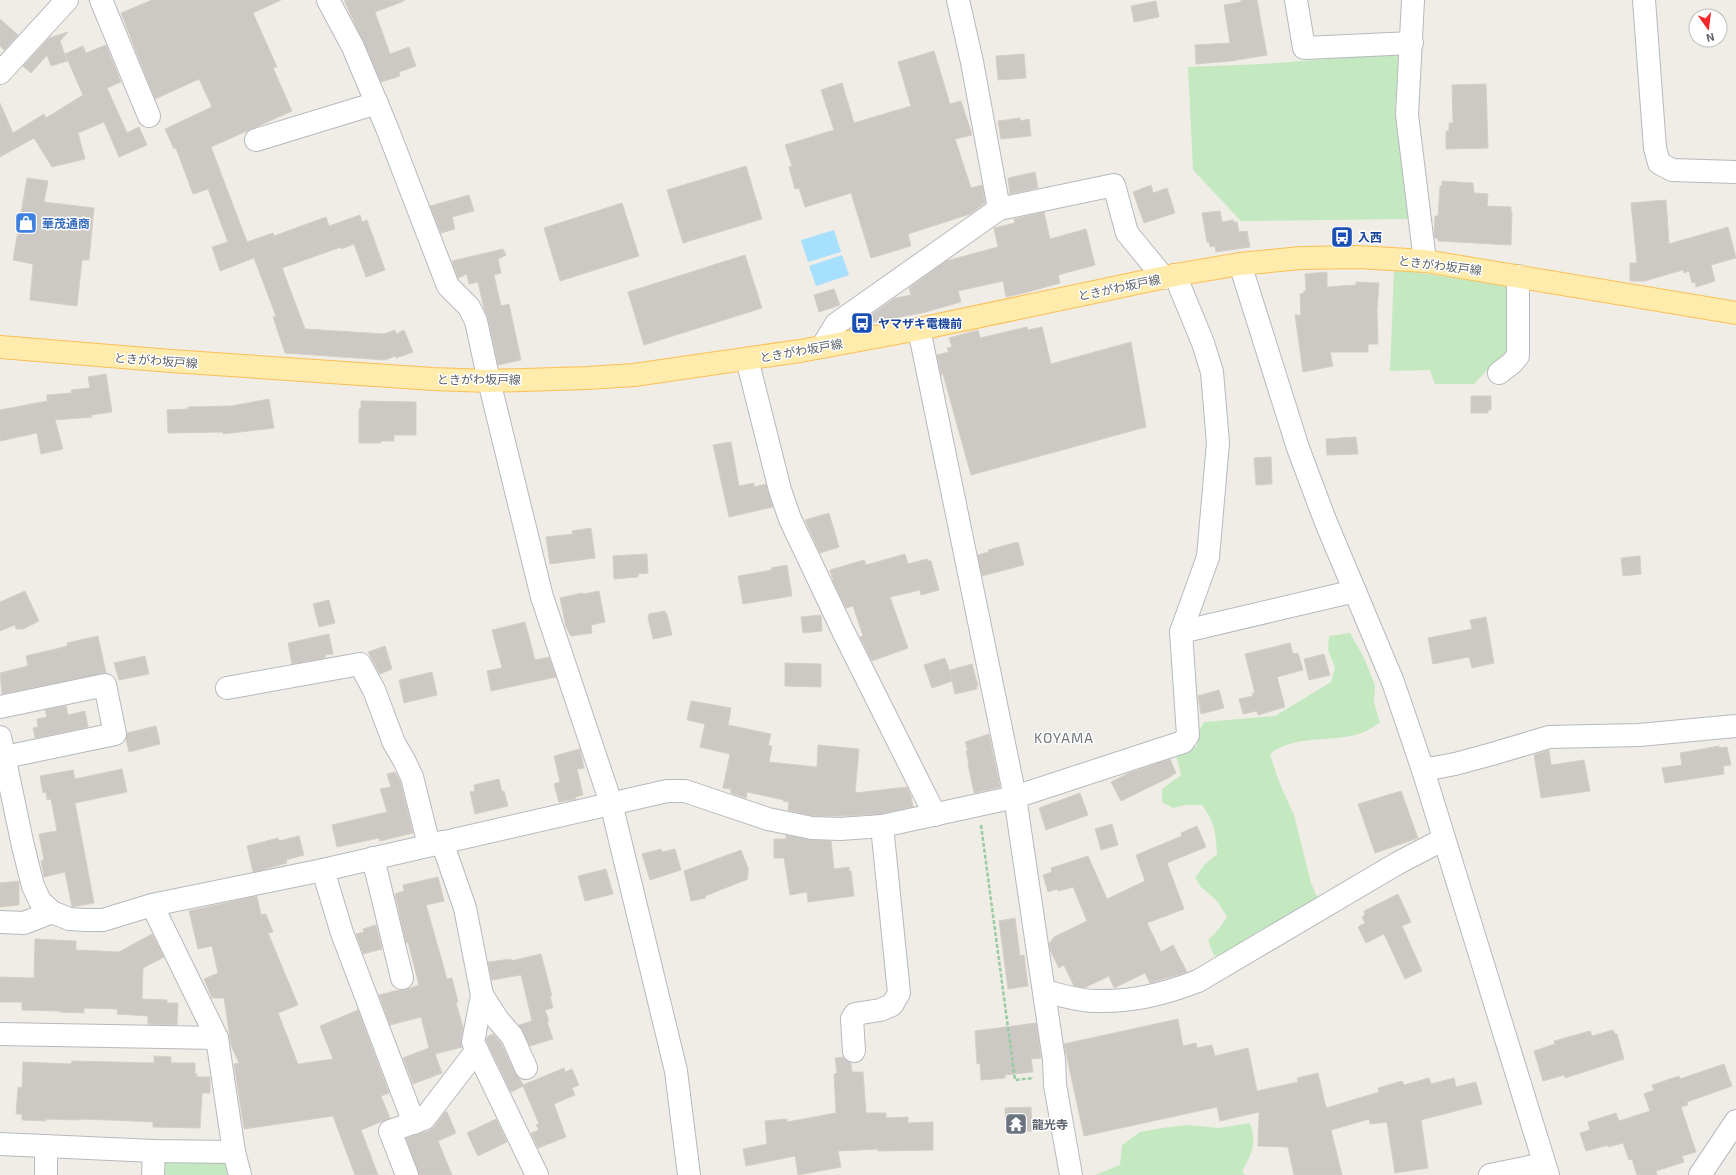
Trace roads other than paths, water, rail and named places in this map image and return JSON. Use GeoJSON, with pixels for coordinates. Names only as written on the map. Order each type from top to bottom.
{"type":"FeatureCollection","features":[{"type":"Feature","properties":{"kind":"main road","name":"ときがわ坂戸線"},"geometry":{"type":"LineString","coordinates":[[0,347],[425,379],[489,380],[587,378],[634,375],[822,347],[919,329],[1170,276],[1240,264],[1301,258],[1358,257],[1425,261],[1736,313]]}},
{"type":"Feature","properties":{"kind":"street"},"geometry":{"type":"LineString","coordinates":[[0,72],[66,0]]}},
{"type":"Feature","properties":{"kind":"street"},"geometry":{"type":"LineString","coordinates":[[101,0],[149,116]]}},
{"type":"Feature","properties":{"kind":"street"},"geometry":{"type":"LineString","coordinates":[[328,0],[353,47],[377,104],[448,286],[469,308],[476,321],[542,596],[611,803],[676,1071],[689,1175]]}},
{"type":"Feature","properties":{"kind":"street"},"geometry":{"type":"LineString","coordinates":[[958,0],[972,62],[999,209]]}},
{"type":"Feature","properties":{"kind":"street"},"geometry":{"type":"LineString","coordinates":[[1296,0],[1304,48],[1412,43]]}},
{"type":"Feature","properties":{"kind":"street"},"geometry":{"type":"LineString","coordinates":[[1413,0],[1412,43],[1407,115],[1425,261]]}},
{"type":"Feature","properties":{"kind":"street"},"geometry":{"type":"LineString","coordinates":[[1644,0],[1655,148],[1660,163],[1672,170],[1736,172]]}},
{"type":"Feature","properties":{"kind":"street"},"geometry":{"type":"LineString","coordinates":[[256,140],[377,104]]}},
{"type":"Feature","properties":{"kind":"street"},"geometry":{"type":"LineString","coordinates":[[0,707],[105,686],[115,734],[2,747],[23,846],[33,886],[40,901],[52,912],[69,919],[86,920],[103,920],[152,905],[323,870],[667,791],[685,791],[768,819],[812,828],[840,829],[882,826],[1015,797],[1183,742],[1188,735],[1181,632],[1208,557],[1218,443],[1212,372],[1203,343],[1170,276],[1127,234],[1114,185],[999,209],[836,324],[822,347]]}},
{"type":"Feature","properties":{"kind":"street"},"geometry":{"type":"LineString","coordinates":[[1240,264],[1298,448],[1325,520],[1393,682],[1423,770],[1546,1170],[1490,1175]]}},
{"type":"Feature","properties":{"kind":"street"},"geometry":{"type":"LineString","coordinates":[[1499,373],[1512,363],[1518,356],[1518,276]]}},
{"type":"Feature","properties":{"kind":"street"},"geometry":{"type":"LineString","coordinates":[[919,329],[1015,797],[1054,1060],[1055,1085],[1071,1175]]}},
{"type":"Feature","properties":{"kind":"street"},"geometry":{"type":"LineString","coordinates":[[747,359],[780,490],[790,519],[844,633],[935,814]]}},
{"type":"Feature","properties":{"kind":"street"},"geometry":{"type":"LineString","coordinates":[[1181,632],[1354,591]]}},
{"type":"Feature","properties":{"kind":"street"},"geometry":{"type":"LineString","coordinates":[[227,688],[360,664],[374,690],[394,743],[412,777],[436,844],[465,908],[482,995],[474,1042],[536,1175]]}},
{"type":"Feature","properties":{"kind":"street"},"geometry":{"type":"LineString","coordinates":[[1423,770],[1492,754],[1549,737],[1639,735],[1736,726]]}},
{"type":"Feature","properties":{"kind":"street"},"geometry":{"type":"LineString","coordinates":[[854,1051],[852,1019],[855,1014],[880,1010],[892,1005],[899,993],[882,826]]}},
{"type":"Feature","properties":{"kind":"street"},"geometry":{"type":"LineString","coordinates":[[1044,991],[1095,1001],[1139,999],[1166,993],[1198,981],[1398,863],[1444,839]]}},
{"type":"Feature","properties":{"kind":"street"},"geometry":{"type":"LineString","coordinates":[[373,858],[402,978]]}},
{"type":"Feature","properties":{"kind":"street"},"geometry":{"type":"LineString","coordinates":[[323,870],[342,933],[414,1123]]}},
{"type":"Feature","properties":{"kind":"street"},"geometry":{"type":"LineString","coordinates":[[152,905],[217,1038],[234,1152],[240,1175]]}},
{"type":"Feature","properties":{"kind":"street"},"geometry":{"type":"LineString","coordinates":[[0,922],[24,923],[52,912]]}},
{"type":"Feature","properties":{"kind":"street"},"geometry":{"type":"LineString","coordinates":[[482,995],[498,1020],[512,1036],[526,1068]]}},
{"type":"Feature","properties":{"kind":"street"},"geometry":{"type":"LineString","coordinates":[[0,1034],[217,1038]]}},
{"type":"Feature","properties":{"kind":"street"},"geometry":{"type":"LineString","coordinates":[[407,1175],[390,1131],[424,1119],[477,1050]]}},
{"type":"Feature","properties":{"kind":"street"},"geometry":{"type":"LineString","coordinates":[[1700,1175],[1736,1121]]}},
{"type":"Feature","properties":{"kind":"street"},"geometry":{"type":"LineString","coordinates":[[0,1144],[154,1151],[234,1152]]}},
{"type":"Feature","properties":{"kind":"street"},"geometry":{"type":"LineString","coordinates":[[46,1146],[46,1175]]}},
{"type":"Feature","properties":{"kind":"street"},"geometry":{"type":"LineString","coordinates":[[153,1175],[154,1151]]}},
{"type":"Feature","properties":{"kind":"water"},"geometry":{"type":"Polygon","coordinates":[[[834,230],[841,252],[808,262],[801,240],[834,230]]]}},
{"type":"Feature","properties":{"kind":"water"},"geometry":{"type":"Polygon","coordinates":[[[842,255],[849,275],[816,286],[809,266],[842,255]]]}},
{"type":"Feature","properties":{"kind":"place","name":"華茂通商"},"geometry":{"type":"Point","coordinates":[26,223]}},
{"type":"Feature","properties":{"kind":"place","name":"入西"},"geometry":{"type":"Point","coordinates":[1342,237]}},
{"type":"Feature","properties":{"kind":"place","name":"ヤマザキ電機前"},"geometry":{"type":"Point","coordinates":[862,323]}},
{"type":"Feature","properties":{"kind":"place","name":"龍光寺"},"geometry":{"type":"Point","coordinates":[1016,1124]}},
{"type":"Feature","properties":{"kind":"district","name":"KOYAMA"},"geometry":{"type":"Point","coordinates":[1064,737]}}]}
